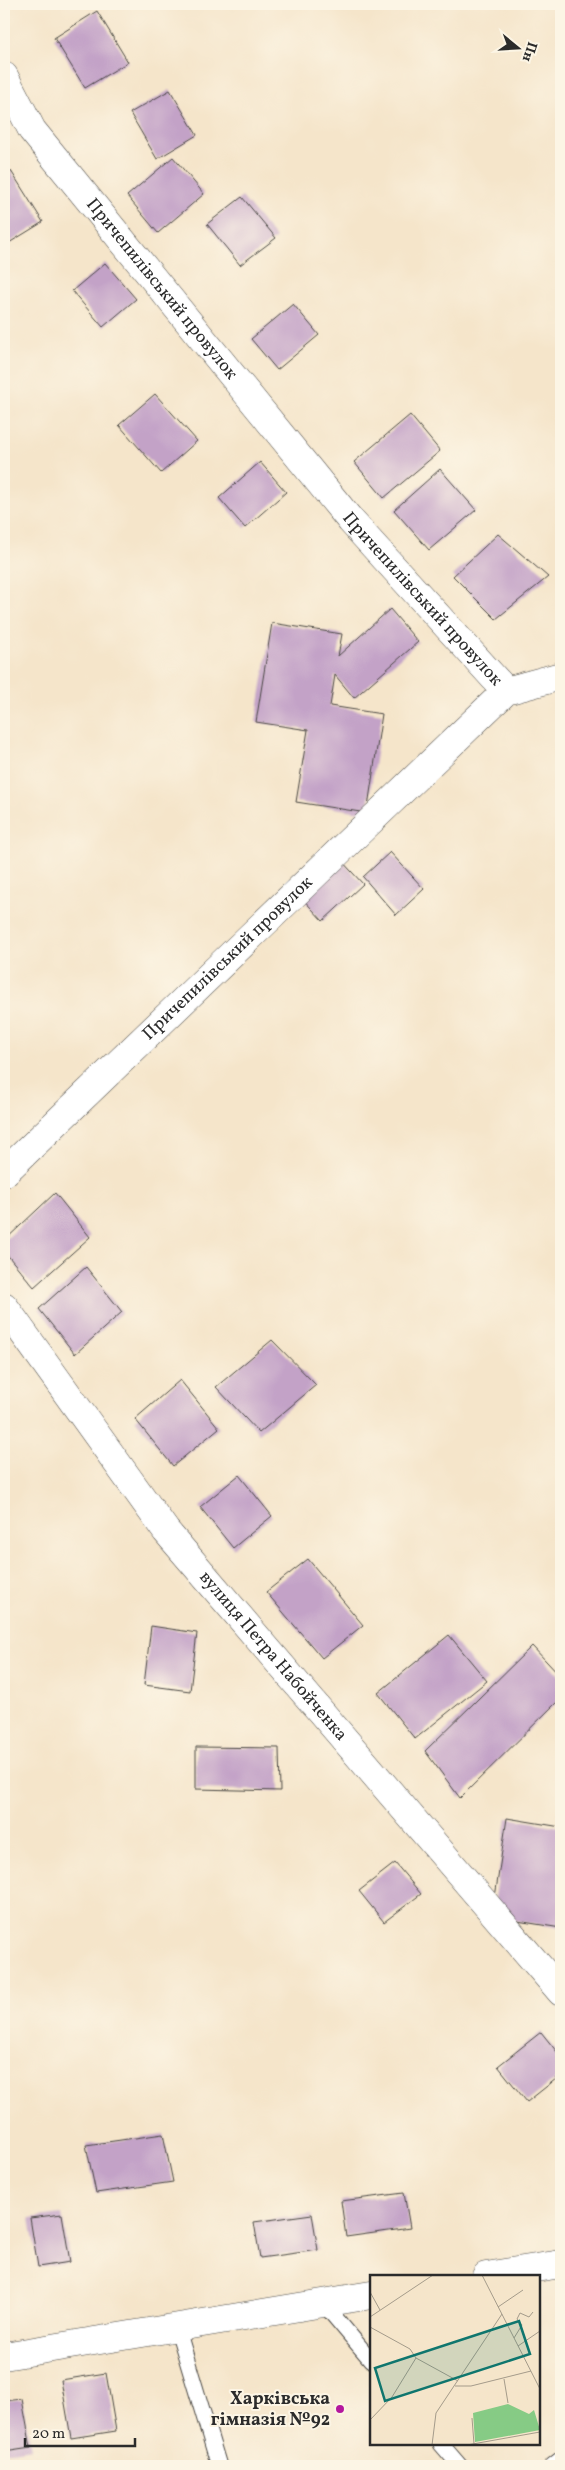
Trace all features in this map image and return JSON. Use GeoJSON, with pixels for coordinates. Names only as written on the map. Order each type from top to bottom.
{"type":"FeatureCollection","features":[{"type":"Feature","properties":{"kind":"street","name":"Причепилівський провулок"},"geometry":{"type":"LineString","coordinates":[[4,76],[32,130],[195,330],[351,521],[506,691],[4,1173]]}},
{"type":"Feature","properties":{"kind":"street"},"geometry":{"type":"LineString","coordinates":[[506,691],[561,676]]}},
{"type":"Feature","properties":{"kind":"street","name":"вулиця Петра Набойченка"},"geometry":{"type":"LineString","coordinates":[[4,1306],[166,1531],[561,1992]]}},
{"type":"Feature","properties":{"kind":"street"},"geometry":{"type":"LineString","coordinates":[[492,2275],[561,2264]]}},
{"type":"Feature","properties":{"kind":"street"},"geometry":{"type":"LineString","coordinates":[[4,2356],[370,2295]]}},
{"type":"Feature","properties":{"kind":"lane"},"geometry":{"type":"LineString","coordinates":[[323,2303],[370,2359]]}},
{"type":"Feature","properties":{"kind":"lane"},"geometry":{"type":"LineString","coordinates":[[177,2327],[219,2466]]}},
{"type":"Feature","properties":{"kind":"lane"},"geometry":{"type":"LineString","coordinates":[[442,2445],[460,2466]]}},
{"type":"Feature","properties":{"kind":"lane"},"geometry":{"type":"LineString","coordinates":[[552,2466],[561,2459]]}},
{"type":"Feature","properties":{"kind":"building"},"geometry":{"type":"Polygon","coordinates":[[[97,11],[128,62],[85,88],[54,38],[97,11]]]}},
{"type":"Feature","properties":{"kind":"building"},"geometry":{"type":"Polygon","coordinates":[[[170,90],[197,135],[157,159],[130,113],[170,90]]]}},
{"type":"Feature","properties":{"kind":"building"},"geometry":{"type":"Polygon","coordinates":[[[173,157],[204,194],[158,233],[127,196],[173,157]]]}},
{"type":"Feature","properties":{"kind":"building"},"geometry":{"type":"Polygon","coordinates":[[[11,171],[43,222],[4,246],[4,176],[11,171]]]}},
{"type":"Feature","properties":{"kind":"building"},"geometry":{"type":"Polygon","coordinates":[[[242,197],[276,238],[240,265],[207,224],[242,197]]]}},
{"type":"Feature","properties":{"kind":"building"},"geometry":{"type":"Polygon","coordinates":[[[105,263],[136,299],[103,327],[72,291],[105,263]]]}},
{"type":"Feature","properties":{"kind":"building"},"geometry":{"type":"Polygon","coordinates":[[[293,304],[319,335],[277,370],[251,339],[293,304]]]}},
{"type":"Feature","properties":{"kind":"building"},"geometry":{"type":"Polygon","coordinates":[[[155,394],[197,441],[161,473],[119,425],[155,394]]]}},
{"type":"Feature","properties":{"kind":"building"},"geometry":{"type":"Polygon","coordinates":[[[410,415],[440,451],[384,498],[354,462],[410,415]]]}},
{"type":"Feature","properties":{"kind":"building"},"geometry":{"type":"Polygon","coordinates":[[[260,462],[286,492],[245,528],[219,498],[260,462]]]}},
{"type":"Feature","properties":{"kind":"building"},"geometry":{"type":"Polygon","coordinates":[[[440,469],[476,510],[429,550],[394,510],[440,469]]]}},
{"type":"Feature","properties":{"kind":"building"},"geometry":{"type":"Polygon","coordinates":[[[498,534],[548,577],[496,619],[453,576],[498,534]]]}},
{"type":"Feature","properties":{"kind":"building"},"geometry":{"type":"Polygon","coordinates":[[[390,609],[418,642],[354,698],[335,675],[330,706],[382,714],[367,813],[296,802],[308,730],[256,722],[272,623],[342,634],[338,656],[390,609]]]}},
{"type":"Feature","properties":{"kind":"building"},"geometry":{"type":"Polygon","coordinates":[[[390,852],[424,889],[396,915],[363,877],[390,852]]]}},
{"type":"Feature","properties":{"kind":"building"},"geometry":{"type":"Polygon","coordinates":[[[340,859],[363,884],[323,921],[300,896],[340,859]]]}},
{"type":"Feature","properties":{"kind":"building"},"geometry":{"type":"Polygon","coordinates":[[[55,1193],[90,1237],[34,1287],[4,1251],[4,1241],[55,1193]]]}},
{"type":"Feature","properties":{"kind":"building"},"geometry":{"type":"Polygon","coordinates":[[[86,1267],[122,1312],[75,1354],[39,1309],[86,1267]]]}},
{"type":"Feature","properties":{"kind":"building"},"geometry":{"type":"Polygon","coordinates":[[[272,1340],[316,1385],[259,1433],[216,1387],[272,1340]]]}},
{"type":"Feature","properties":{"kind":"building"},"geometry":{"type":"Polygon","coordinates":[[[180,1380],[219,1428],[173,1466],[135,1419],[180,1380]]]}},
{"type":"Feature","properties":{"kind":"building"},"geometry":{"type":"Polygon","coordinates":[[[239,1475],[272,1516],[233,1548],[200,1507],[239,1475]]]}},
{"type":"Feature","properties":{"kind":"building"},"geometry":{"type":"Polygon","coordinates":[[[308,1559],[363,1625],[322,1658],[266,1592],[308,1559]]]}},
{"type":"Feature","properties":{"kind":"building"},"geometry":{"type":"Polygon","coordinates":[[[151,1626],[197,1633],[190,1691],[144,1685],[151,1626]]]}},
{"type":"Feature","properties":{"kind":"building"},"geometry":{"type":"Polygon","coordinates":[[[449,1635],[487,1681],[415,1739],[378,1693],[449,1635]]]}},
{"type":"Feature","properties":{"kind":"building"},"geometry":{"type":"Polygon","coordinates":[[[532,1646],[561,1677],[561,1698],[460,1798],[425,1751],[532,1646]]]}},
{"type":"Feature","properties":{"kind":"building"},"geometry":{"type":"Polygon","coordinates":[[[196,1747],[279,1748],[280,1791],[196,1789],[196,1747]]]}},
{"type":"Feature","properties":{"kind":"building"},"geometry":{"type":"Polygon","coordinates":[[[507,1818],[561,1827],[561,1928],[492,1917],[507,1818]]]}},
{"type":"Feature","properties":{"kind":"building"},"geometry":{"type":"Polygon","coordinates":[[[395,1863],[421,1894],[384,1922],[359,1891],[395,1863]]]}},
{"type":"Feature","properties":{"kind":"building"},"geometry":{"type":"Polygon","coordinates":[[[541,2032],[561,2057],[561,2075],[527,2102],[498,2066],[541,2032]]]}},
{"type":"Feature","properties":{"kind":"building"},"geometry":{"type":"Polygon","coordinates":[[[163,2134],[173,2182],[96,2193],[86,2145],[163,2134]]]}},
{"type":"Feature","properties":{"kind":"building"},"geometry":{"type":"Polygon","coordinates":[[[404,2193],[410,2228],[346,2237],[341,2201],[404,2193]]]}},
{"type":"Feature","properties":{"kind":"building"},"geometry":{"type":"Polygon","coordinates":[[[62,2214],[70,2262],[38,2267],[30,2218],[62,2214]]]}},
{"type":"Feature","properties":{"kind":"building"},"geometry":{"type":"Polygon","coordinates":[[[312,2214],[318,2250],[260,2258],[254,2222],[312,2214]]]}},
{"type":"Feature","properties":{"kind":"building"},"geometry":{"type":"Polygon","coordinates":[[[106,2373],[116,2431],[71,2438],[61,2380],[106,2373]]]}},
{"type":"Feature","properties":{"kind":"building"},"geometry":{"type":"Polygon","coordinates":[[[22,2399],[31,2448],[4,2452],[4,2401],[22,2399]]]}},
{"type":"Feature","properties":{"kind":"place","name":"Харківська гімназія №92"},"geometry":{"type":"Point","coordinates":[340,2409]}}]}
